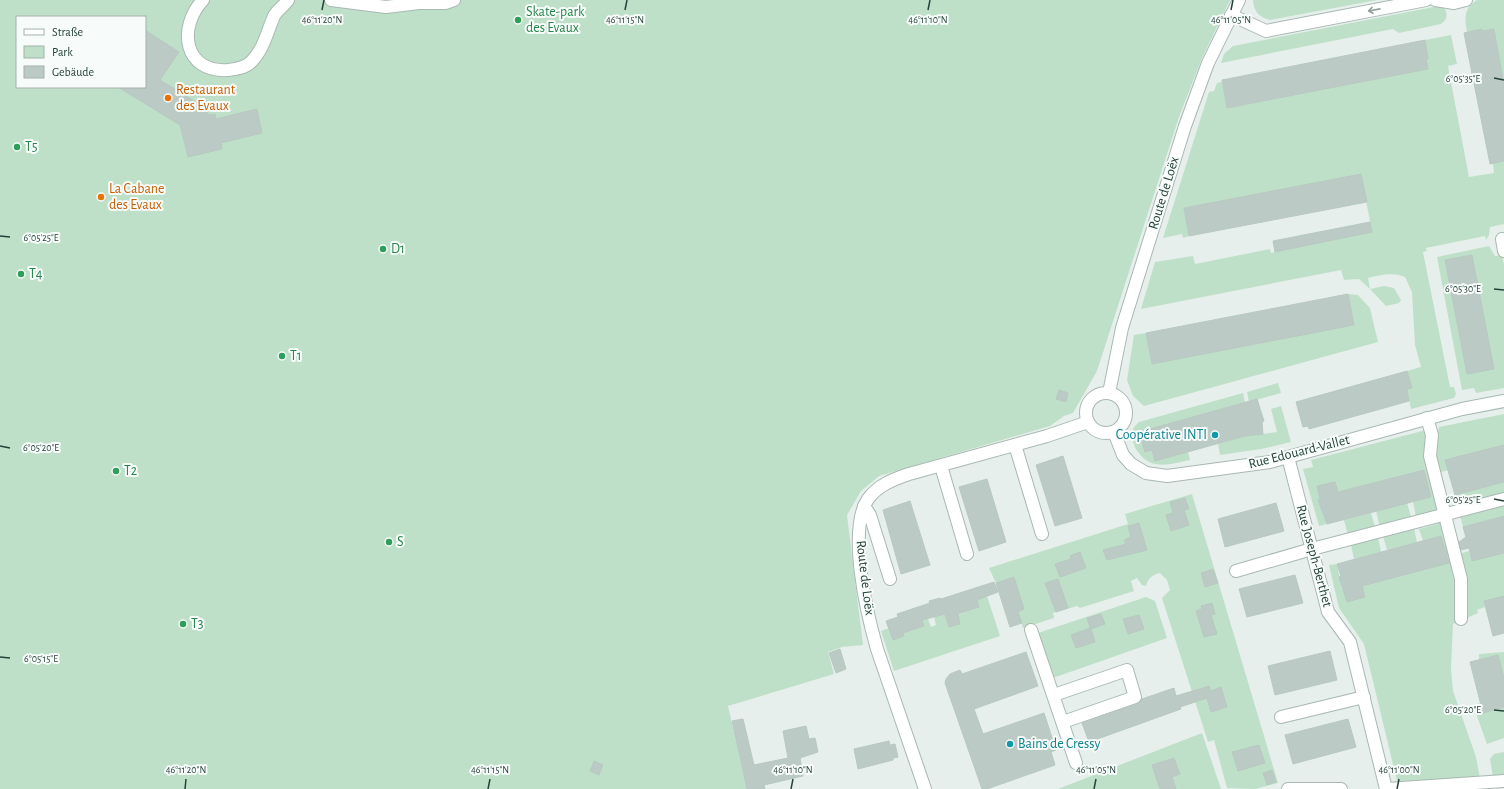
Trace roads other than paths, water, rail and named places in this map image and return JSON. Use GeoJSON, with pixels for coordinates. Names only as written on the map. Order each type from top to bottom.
{"type":"FeatureCollection","features":[{"type":"Feature","properties":{"kind":"street"},"geometry":{"type":"LineString","coordinates":[[203,0],[197,6],[188,27],[190,46],[196,60],[200,64],[213,70],[236,70],[250,63],[264,42],[275,15],[288,0]]}},
{"type":"Feature","properties":{"kind":"street"},"geometry":{"type":"LineString","coordinates":[[331,0],[386,7],[419,3],[446,3],[454,0]]}},
{"type":"Feature","properties":{"kind":"street","name":"Route de Loëx"},"geometry":{"type":"LineString","coordinates":[[1109,393],[1122,328],[1185,126],[1208,63],[1239,0]]}},
{"type":"Feature","properties":{"kind":"street"},"geometry":{"type":"LineString","coordinates":[[1231,15],[1266,31],[1426,0]]}},
{"type":"Feature","properties":{"kind":"street"},"geometry":{"type":"LineString","coordinates":[[1435,0],[1454,4],[1466,0]]}},
{"type":"Feature","properties":{"kind":"street"},"geometry":{"type":"LineString","coordinates":[[1109,393],[1120,398],[1126,408],[1125,419],[1122,426],[1114,432],[1109,433],[1097,431],[1092,427],[1088,422],[1086,410],[1088,403],[1092,398],[1098,394],[1109,393]]}},
{"type":"Feature","properties":{"kind":"street","name":"Rue Edouard-Vallet"},"geometry":{"type":"LineString","coordinates":[[1114,432],[1123,455],[1131,464],[1139,470],[1152,475],[1167,476],[1259,464],[1427,418],[1462,409],[1504,401]]}},
{"type":"Feature","properties":{"kind":"street"},"geometry":{"type":"LineString","coordinates":[[1427,418],[1432,435],[1430,456],[1461,579],[1461,619]]}},
{"type":"Feature","properties":{"kind":"street","name":"Route de Loëx"},"geometry":{"type":"LineString","coordinates":[[925,789],[871,628],[859,551],[859,524],[864,506],[875,491],[894,479],[1047,436],[1088,422]]}},
{"type":"Feature","properties":{"kind":"street"},"geometry":{"type":"LineString","coordinates":[[1016,445],[1042,534]]}},
{"type":"Feature","properties":{"kind":"street","name":"Rue Joseph-Berthet"},"geometry":{"type":"LineString","coordinates":[[1288,457],[1328,612],[1350,642],[1387,789]]}},
{"type":"Feature","properties":{"kind":"street"},"geometry":{"type":"LineString","coordinates":[[941,466],[967,554]]}},
{"type":"Feature","properties":{"kind":"street"},"geometry":{"type":"LineString","coordinates":[[1236,571],[1312,549],[1504,499]]}},
{"type":"Feature","properties":{"kind":"street"},"geometry":{"type":"LineString","coordinates":[[864,506],[870,515],[890,579]]}},
{"type":"Feature","properties":{"kind":"street"},"geometry":{"type":"LineString","coordinates":[[1031,630],[1076,763]]}},
{"type":"Feature","properties":{"kind":"street"},"geometry":{"type":"LineString","coordinates":[[1054,695],[1127,670],[1135,697],[1063,722]]}},
{"type":"Feature","properties":{"kind":"street"},"geometry":{"type":"LineString","coordinates":[[1281,717],[1364,697]]}},
{"type":"Feature","properties":{"kind":"street"},"geometry":{"type":"LineString","coordinates":[[1387,789],[1504,781]]}},
{"type":"Feature","properties":{"kind":"street"},"geometry":{"type":"LineString","coordinates":[[1288,789],[1341,789]]}},
{"type":"Feature","properties":{"kind":"place","name":"Skate-park des Evaux"},"geometry":{"type":"Point","coordinates":[518,20]}},
{"type":"Feature","properties":{"kind":"place","name":"Restaurant des Evaux"},"geometry":{"type":"Point","coordinates":[168,98]}},
{"type":"Feature","properties":{"kind":"place","name":"T5"},"geometry":{"type":"Point","coordinates":[17,147]}},
{"type":"Feature","properties":{"kind":"place","name":"La Cabane des Evaux"},"geometry":{"type":"Point","coordinates":[101,197]}},
{"type":"Feature","properties":{"kind":"place","name":"D1"},"geometry":{"type":"Point","coordinates":[383,249]}},
{"type":"Feature","properties":{"kind":"place","name":"T4"},"geometry":{"type":"Point","coordinates":[21,274]}},
{"type":"Feature","properties":{"kind":"place","name":"T1"},"geometry":{"type":"Point","coordinates":[282,356]}},
{"type":"Feature","properties":{"kind":"place","name":"Coopérative INTI"},"geometry":{"type":"Point","coordinates":[1215,435]}},
{"type":"Feature","properties":{"kind":"place","name":"T2"},"geometry":{"type":"Point","coordinates":[116,471]}},
{"type":"Feature","properties":{"kind":"place","name":"S"},"geometry":{"type":"Point","coordinates":[389,542]}},
{"type":"Feature","properties":{"kind":"place","name":"T3"},"geometry":{"type":"Point","coordinates":[183,624]}},
{"type":"Feature","properties":{"kind":"place","name":"Bains de Cressy"},"geometry":{"type":"Point","coordinates":[1010,744]}}]}
